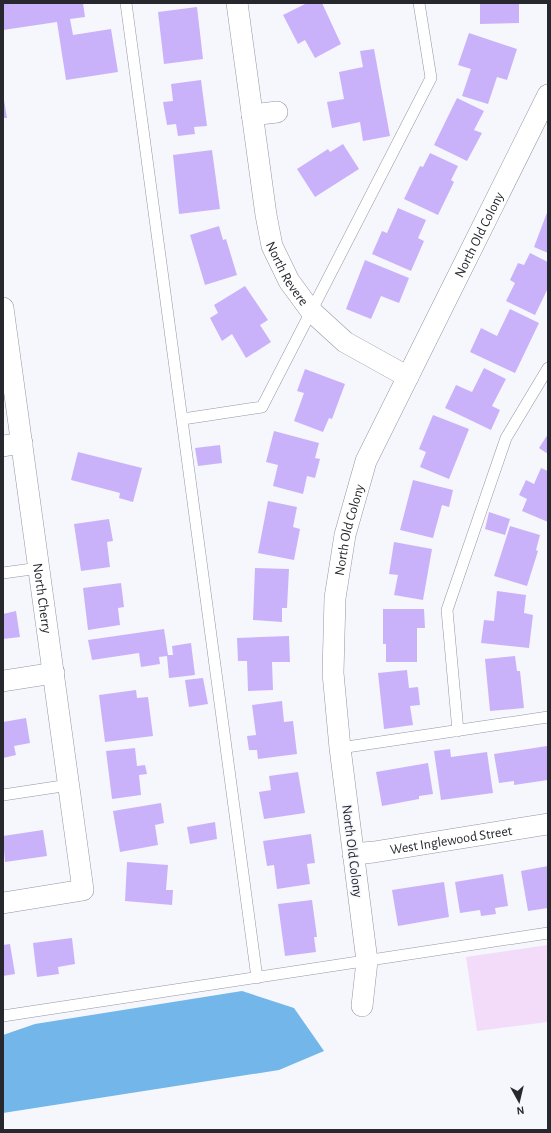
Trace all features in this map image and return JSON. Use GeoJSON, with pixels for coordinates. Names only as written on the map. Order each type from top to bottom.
{"type":"FeatureCollection","features":[{"type":"Feature","properties":{"kind":"street","name":"North Revere"},"geometry":{"type":"LineString","coordinates":[[237,3],[272,246],[289,281],[311,311],[344,342],[408,377]]}},
{"type":"Feature","properties":{"kind":"street","name":"North Old Colony"},"geometry":{"type":"LineString","coordinates":[[362,1006],[367,961],[340,748],[333,673],[335,598],[345,535],[366,461],[548,95]]}},
{"type":"Feature","properties":{"kind":"street"},"geometry":{"type":"LineString","coordinates":[[252,115],[277,112]]}},
{"type":"Feature","properties":{"kind":"street","name":"North Cherry"},"geometry":{"type":"LineString","coordinates":[[3,902],[83,890],[39,568],[12,444],[4,317]]}},
{"type":"Feature","properties":{"kind":"street"},"geometry":{"type":"LineString","coordinates":[[3,680],[54,673]]}},
{"type":"Feature","properties":{"kind":"street","name":"West Inglewood Street"},"geometry":{"type":"LineString","coordinates":[[353,854],[374,852],[548,824]]}},
{"type":"Feature","properties":{"kind":"lane"},"geometry":{"type":"LineString","coordinates":[[126,3],[257,978]]}},
{"type":"Feature","properties":{"kind":"lane"},"geometry":{"type":"LineString","coordinates":[[183,419],[262,407],[431,78],[419,3]]}},
{"type":"Feature","properties":{"kind":"lane"},"geometry":{"type":"LineString","coordinates":[[458,731],[447,610],[506,438],[548,368]]}},
{"type":"Feature","properties":{"kind":"lane"},"geometry":{"type":"LineString","coordinates":[[3,573],[39,568]]}},
{"type":"Feature","properties":{"kind":"lane"},"geometry":{"type":"LineString","coordinates":[[340,748],[548,717]]}},
{"type":"Feature","properties":{"kind":"lane"},"geometry":{"type":"LineString","coordinates":[[3,795],[69,784]]}},
{"type":"Feature","properties":{"kind":"lane"},"geometry":{"type":"LineString","coordinates":[[3,1016],[548,933]]}},
{"type":"Feature","properties":{"kind":"shaded area"},"geometry":{"type":"Polygon","coordinates":[[[548,945],[548,1022],[477,1031],[466,957],[548,945]]]}},
{"type":"Feature","properties":{"kind":"water"},"geometry":{"type":"Polygon","coordinates":[[[242,991],[294,1008],[324,1051],[279,1070],[3,1113],[3,1035],[35,1024],[242,991]]]}},
{"type":"Feature","properties":{"kind":"building"},"geometry":{"type":"Polygon","coordinates":[[[3,3],[83,3],[85,17],[70,19],[73,35],[111,29],[118,72],[66,80],[57,22],[3,30],[3,3]]]}},
{"type":"Feature","properties":{"kind":"building"},"geometry":{"type":"Polygon","coordinates":[[[307,3],[322,3],[341,44],[315,58],[305,40],[298,44],[283,15],[307,3]]]}},
{"type":"Feature","properties":{"kind":"building"},"geometry":{"type":"Polygon","coordinates":[[[480,3],[519,3],[519,23],[480,24],[480,3]]]}},
{"type":"Feature","properties":{"kind":"building"},"geometry":{"type":"Polygon","coordinates":[[[197,7],[203,59],[164,64],[158,12],[197,7]]]}},
{"type":"Feature","properties":{"kind":"building"},"geometry":{"type":"Polygon","coordinates":[[[469,33],[517,49],[507,80],[497,77],[488,104],[462,96],[471,69],[458,65],[469,33]]]}},
{"type":"Feature","properties":{"kind":"building"},"geometry":{"type":"Polygon","coordinates":[[[374,49],[390,136],[363,141],[360,122],[332,128],[327,102],[344,99],[339,72],[363,67],[360,51],[374,49]]]}},
{"type":"Feature","properties":{"kind":"building"},"geometry":{"type":"Polygon","coordinates":[[[201,80],[207,126],[194,127],[195,134],[178,136],[176,124],[167,125],[163,102],[173,101],[171,84],[201,80]]]}},
{"type":"Feature","properties":{"kind":"building"},"geometry":{"type":"Polygon","coordinates":[[[3,94],[7,118],[3,118],[3,94]]]}},
{"type":"Feature","properties":{"kind":"building"},"geometry":{"type":"Polygon","coordinates":[[[457,98],[484,111],[474,130],[482,133],[467,161],[434,145],[457,98]]]}},
{"type":"Feature","properties":{"kind":"building"},"geometry":{"type":"Polygon","coordinates":[[[343,144],[359,169],[315,197],[297,169],[328,149],[330,152],[343,144]]]}},
{"type":"Feature","properties":{"kind":"building"},"geometry":{"type":"Polygon","coordinates":[[[212,150],[220,209],[179,214],[173,155],[212,150]]]}},
{"type":"Feature","properties":{"kind":"building"},"geometry":{"type":"Polygon","coordinates":[[[430,153],[458,166],[451,180],[454,182],[438,215],[404,199],[420,166],[423,167],[430,153]]]}},
{"type":"Feature","properties":{"kind":"building"},"geometry":{"type":"Polygon","coordinates":[[[398,208],[426,220],[418,238],[424,241],[411,271],[372,254],[382,231],[387,233],[398,208]]]}},
{"type":"Feature","properties":{"kind":"building"},"geometry":{"type":"Polygon","coordinates":[[[548,210],[548,253],[534,247],[548,210]]]}},
{"type":"Feature","properties":{"kind":"building"},"geometry":{"type":"Polygon","coordinates":[[[219,226],[223,240],[226,239],[237,275],[205,285],[190,235],[219,226]]]}},
{"type":"Feature","properties":{"kind":"building"},"geometry":{"type":"Polygon","coordinates":[[[530,253],[548,262],[548,288],[535,315],[506,301],[515,283],[510,280],[518,263],[524,265],[530,253]]]}},
{"type":"Feature","properties":{"kind":"building"},"geometry":{"type":"Polygon","coordinates":[[[365,260],[409,278],[399,303],[381,296],[371,319],[346,309],[365,260]]]}},
{"type":"Feature","properties":{"kind":"building"},"geometry":{"type":"Polygon","coordinates":[[[245,286],[268,320],[260,325],[271,342],[246,358],[232,334],[222,341],[210,318],[218,313],[214,305],[245,286]]]}},
{"type":"Feature","properties":{"kind":"building"},"geometry":{"type":"Polygon","coordinates":[[[510,309],[539,323],[515,373],[470,352],[481,328],[497,336],[510,309]]]}},
{"type":"Feature","properties":{"kind":"building"},"geometry":{"type":"Polygon","coordinates":[[[484,368],[506,379],[492,406],[500,410],[491,430],[445,408],[456,385],[472,392],[484,368]]]}},
{"type":"Feature","properties":{"kind":"building"},"geometry":{"type":"Polygon","coordinates":[[[305,369],[345,384],[332,419],[329,418],[323,432],[294,421],[304,393],[297,391],[305,369]]]}},
{"type":"Feature","properties":{"kind":"building"},"geometry":{"type":"Polygon","coordinates":[[[433,415],[469,429],[449,479],[420,467],[426,452],[419,449],[433,415]]]}},
{"type":"Feature","properties":{"kind":"building"},"geometry":{"type":"Polygon","coordinates":[[[274,431],[319,443],[315,458],[320,459],[315,478],[307,476],[303,494],[273,486],[278,465],[266,462],[274,431]]]}},
{"type":"Feature","properties":{"kind":"building"},"geometry":{"type":"Polygon","coordinates":[[[548,434],[548,454],[539,448],[548,434]]]}},
{"type":"Feature","properties":{"kind":"building"},"geometry":{"type":"Polygon","coordinates":[[[220,445],[222,463],[198,466],[195,448],[220,445]]]}},
{"type":"Feature","properties":{"kind":"building"},"geometry":{"type":"Polygon","coordinates":[[[78,452],[142,468],[133,502],[119,498],[120,493],[71,480],[78,452]]]}},
{"type":"Feature","properties":{"kind":"building"},"geometry":{"type":"Polygon","coordinates":[[[541,468],[548,471],[548,522],[522,511],[527,499],[519,495],[526,480],[534,484],[541,468]]]}},
{"type":"Feature","properties":{"kind":"building"},"geometry":{"type":"Polygon","coordinates":[[[413,480],[453,490],[449,507],[442,505],[433,538],[400,530],[413,480]]]}},
{"type":"Feature","properties":{"kind":"building"},"geometry":{"type":"Polygon","coordinates":[[[268,501],[297,507],[293,527],[300,529],[294,560],[258,553],[268,501]]]}},
{"type":"Feature","properties":{"kind":"building"},"geometry":{"type":"Polygon","coordinates":[[[489,512],[510,519],[505,535],[485,529],[489,512]]]}},
{"type":"Feature","properties":{"kind":"building"},"geometry":{"type":"Polygon","coordinates":[[[109,519],[113,541],[107,542],[110,567],[81,571],[74,524],[109,519]]]}},
{"type":"Feature","properties":{"kind":"building"},"geometry":{"type":"Polygon","coordinates":[[[510,526],[540,535],[536,550],[538,551],[527,586],[494,576],[510,526]]]}},
{"type":"Feature","properties":{"kind":"building"},"geometry":{"type":"Polygon","coordinates":[[[394,542],[432,549],[423,600],[394,595],[398,575],[389,574],[394,542]]]}},
{"type":"Feature","properties":{"kind":"building"},"geometry":{"type":"Polygon","coordinates":[[[255,568],[289,569],[287,608],[282,608],[282,622],[253,620],[255,568]]]}},
{"type":"Feature","properties":{"kind":"building"},"geometry":{"type":"Polygon","coordinates":[[[121,583],[124,607],[118,608],[120,625],[88,630],[83,588],[121,583]]]}},
{"type":"Feature","properties":{"kind":"building"},"geometry":{"type":"Polygon","coordinates":[[[497,591],[526,595],[524,613],[533,615],[529,648],[481,643],[484,620],[494,621],[497,591]]]}},
{"type":"Feature","properties":{"kind":"building"},"geometry":{"type":"Polygon","coordinates":[[[383,609],[424,609],[425,628],[417,628],[417,662],[386,662],[386,644],[383,644],[383,609]]]}},
{"type":"Feature","properties":{"kind":"building"},"geometry":{"type":"Polygon","coordinates":[[[16,611],[20,637],[3,639],[3,614],[16,611]]]}},
{"type":"Feature","properties":{"kind":"building"},"geometry":{"type":"Polygon","coordinates":[[[164,629],[168,655],[173,655],[172,646],[191,643],[195,675],[169,678],[167,656],[159,657],[160,664],[141,667],[139,653],[92,660],[88,640],[164,629]]]}},
{"type":"Feature","properties":{"kind":"building"},"geometry":{"type":"Polygon","coordinates":[[[289,636],[290,662],[272,662],[273,690],[248,691],[247,661],[238,661],[237,638],[289,636]]]}},
{"type":"Feature","properties":{"kind":"building"},"geometry":{"type":"Polygon","coordinates":[[[515,656],[517,671],[520,671],[524,708],[490,711],[485,659],[515,656]]]}},
{"type":"Feature","properties":{"kind":"building"},"geometry":{"type":"Polygon","coordinates":[[[407,670],[409,688],[418,687],[420,705],[410,706],[413,725],[384,729],[378,673],[407,670]]]}},
{"type":"Feature","properties":{"kind":"building"},"geometry":{"type":"Polygon","coordinates":[[[203,678],[208,704],[189,707],[185,680],[203,678]]]}},
{"type":"Feature","properties":{"kind":"building"},"geometry":{"type":"Polygon","coordinates":[[[136,690],[137,698],[148,697],[153,736],[105,742],[99,695],[136,690]]]}},
{"type":"Feature","properties":{"kind":"building"},"geometry":{"type":"Polygon","coordinates":[[[282,701],[284,722],[293,721],[297,754],[258,759],[257,750],[249,750],[247,736],[256,735],[252,705],[282,701]]]}},
{"type":"Feature","properties":{"kind":"building"},"geometry":{"type":"Polygon","coordinates":[[[26,718],[30,743],[14,746],[16,755],[3,758],[3,722],[26,718]]]}},
{"type":"Feature","properties":{"kind":"building"},"geometry":{"type":"Polygon","coordinates":[[[547,746],[548,780],[514,785],[514,781],[499,783],[494,754],[547,746]]]}},
{"type":"Feature","properties":{"kind":"building"},"geometry":{"type":"Polygon","coordinates":[[[135,748],[137,766],[145,765],[147,774],[139,775],[141,795],[112,799],[106,751],[135,748]]]}},
{"type":"Feature","properties":{"kind":"building"},"geometry":{"type":"Polygon","coordinates":[[[450,749],[451,757],[487,752],[493,793],[441,800],[434,751],[450,749]]]}},
{"type":"Feature","properties":{"kind":"building"},"geometry":{"type":"Polygon","coordinates":[[[428,763],[433,794],[419,796],[419,799],[382,806],[376,772],[428,763]]]}},
{"type":"Feature","properties":{"kind":"building"},"geometry":{"type":"Polygon","coordinates":[[[298,772],[305,813],[264,819],[259,792],[271,790],[269,776],[298,772]]]}},
{"type":"Feature","properties":{"kind":"building"},"geometry":{"type":"Polygon","coordinates":[[[161,803],[164,823],[155,825],[158,845],[120,852],[113,811],[161,803]]]}},
{"type":"Feature","properties":{"kind":"building"},"geometry":{"type":"Polygon","coordinates":[[[215,822],[217,839],[190,844],[187,827],[215,822]]]}},
{"type":"Feature","properties":{"kind":"building"},"geometry":{"type":"Polygon","coordinates":[[[43,830],[47,856],[5,862],[3,836],[43,830]]]}},
{"type":"Feature","properties":{"kind":"building"},"geometry":{"type":"Polygon","coordinates":[[[311,834],[315,863],[307,864],[310,884],[277,889],[274,865],[267,866],[263,841],[311,834]]]}},
{"type":"Feature","properties":{"kind":"building"},"geometry":{"type":"Polygon","coordinates":[[[127,862],[168,865],[166,890],[173,890],[172,905],[125,901],[127,862]]]}},
{"type":"Feature","properties":{"kind":"building"},"geometry":{"type":"Polygon","coordinates":[[[548,866],[548,908],[528,911],[521,871],[548,866]]]}},
{"type":"Feature","properties":{"kind":"building"},"geometry":{"type":"Polygon","coordinates":[[[503,874],[508,906],[495,908],[496,914],[481,916],[480,910],[460,913],[455,882],[503,874]]]}},
{"type":"Feature","properties":{"kind":"building"},"geometry":{"type":"Polygon","coordinates":[[[444,882],[449,917],[398,926],[392,890],[444,882]]]}},
{"type":"Feature","properties":{"kind":"building"},"geometry":{"type":"Polygon","coordinates":[[[312,900],[317,937],[314,937],[316,952],[285,956],[278,904],[312,900]]]}},
{"type":"Feature","properties":{"kind":"building"},"geometry":{"type":"Polygon","coordinates":[[[72,938],[75,964],[58,967],[59,974],[37,977],[33,943],[72,938]]]}},
{"type":"Feature","properties":{"kind":"building"},"geometry":{"type":"Polygon","coordinates":[[[10,944],[15,974],[3,976],[3,945],[10,944]]]}}]}
